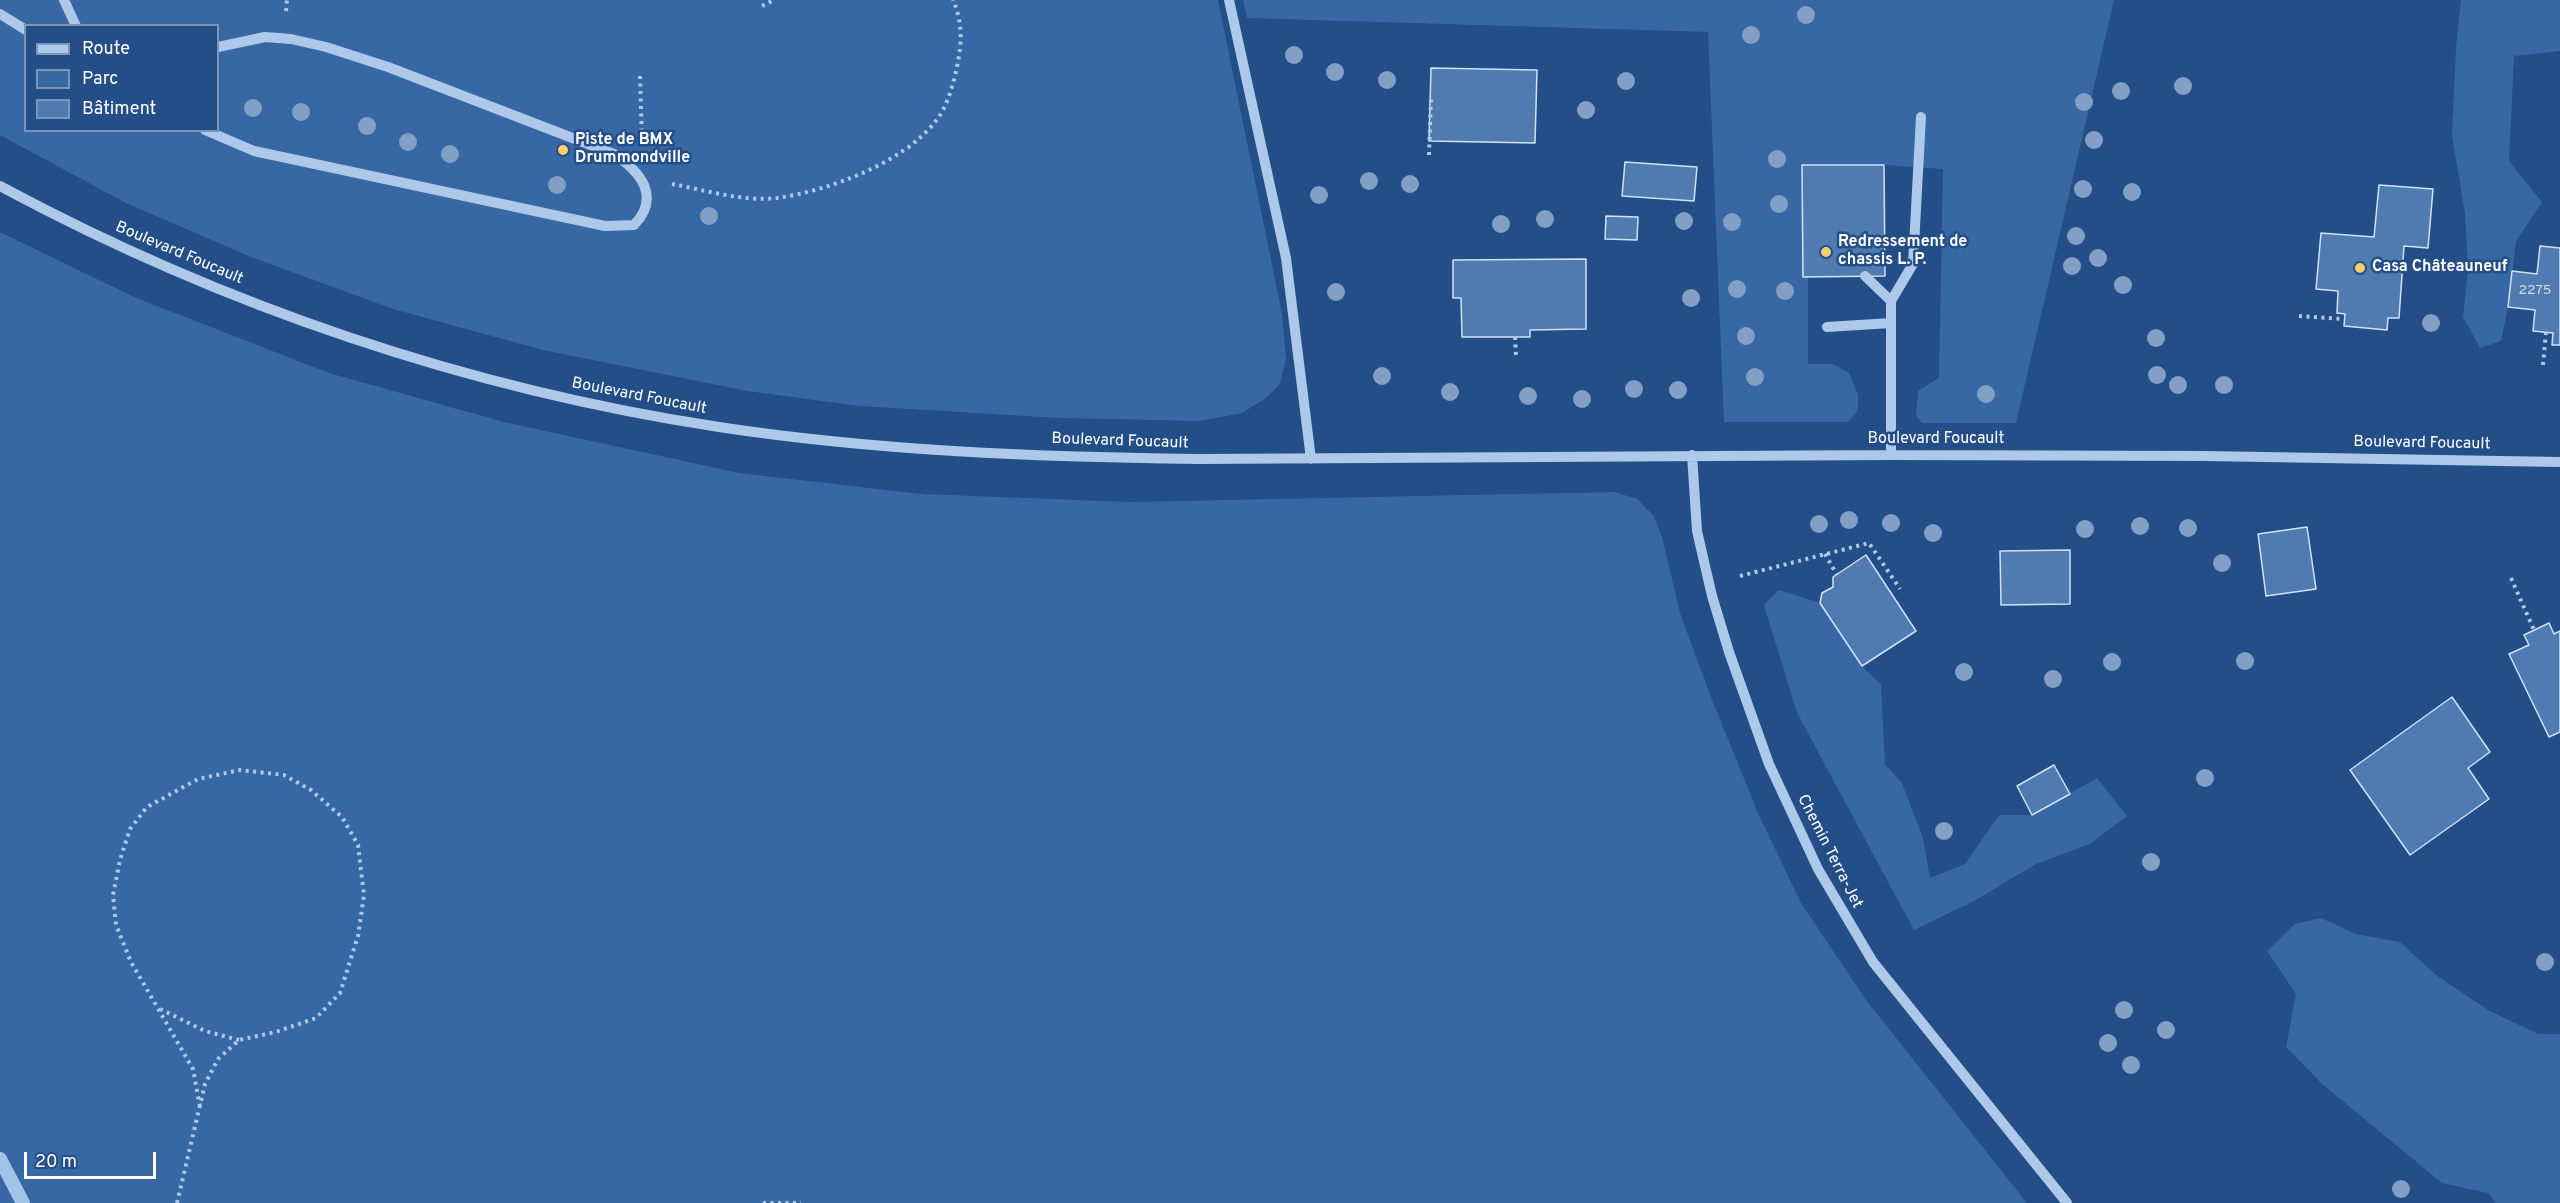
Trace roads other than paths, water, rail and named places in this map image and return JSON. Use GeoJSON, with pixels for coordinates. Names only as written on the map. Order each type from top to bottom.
{"type":"FeatureCollection","features":[{"type":"Feature","properties":{"kind":"street"},"geometry":{"type":"LineString","coordinates":[[64,0],[75,24]]}},
{"type":"Feature","properties":{"kind":"street"},"geometry":{"type":"LineString","coordinates":[[1229,0],[1286,258],[1311,459]]}},
{"type":"Feature","properties":{"kind":"street"},"geometry":{"type":"LineString","coordinates":[[0,14],[24,29]]}},
{"type":"Feature","properties":{"kind":"street"},"geometry":{"type":"LineString","coordinates":[[209,132],[254,151],[605,226],[634,225],[641,218],[647,194],[638,173],[614,154],[388,67],[291,39],[265,37],[219,47]]}},
{"type":"Feature","properties":{"kind":"street"},"geometry":{"type":"LineString","coordinates":[[1891,455],[1891,301],[1913,264],[1921,117]]}},
{"type":"Feature","properties":{"kind":"street","name":"Boulevard Foucault"},"geometry":{"type":"LineString","coordinates":[[0,186],[135,253],[269,309],[417,359],[596,405],[719,427],[921,450],[1104,458],[1311,459],[1692,454],[2205,456],[2560,462]]}},
{"type":"Feature","properties":{"kind":"street"},"geometry":{"type":"LineString","coordinates":[[1865,276],[1891,301]]}},
{"type":"Feature","properties":{"kind":"street"},"geometry":{"type":"LineString","coordinates":[[1827,327],[1891,323]]}},
{"type":"Feature","properties":{"kind":"street","name":"Chemin Terra-Jet"},"geometry":{"type":"LineString","coordinates":[[1692,454],[1697,531],[1712,596],[1729,652],[1769,764],[1818,869],[1873,962],[2067,1203]]}},
{"type":"Feature","properties":{"kind":"waterway"},"geometry":{"type":"LineString","coordinates":[[0,1159],[23,1203]]}},
{"type":"Feature","properties":{"kind":"place","name":"Piste de BMX Drummondville"},"geometry":{"type":"Point","coordinates":[563,150]}},
{"type":"Feature","properties":{"kind":"place","name":"Redressement de chassis L. P."},"geometry":{"type":"Point","coordinates":[1826,252]}},
{"type":"Feature","properties":{"kind":"place","name":"Casa Châteauneuf"},"geometry":{"type":"Point","coordinates":[2360,268]}}]}
